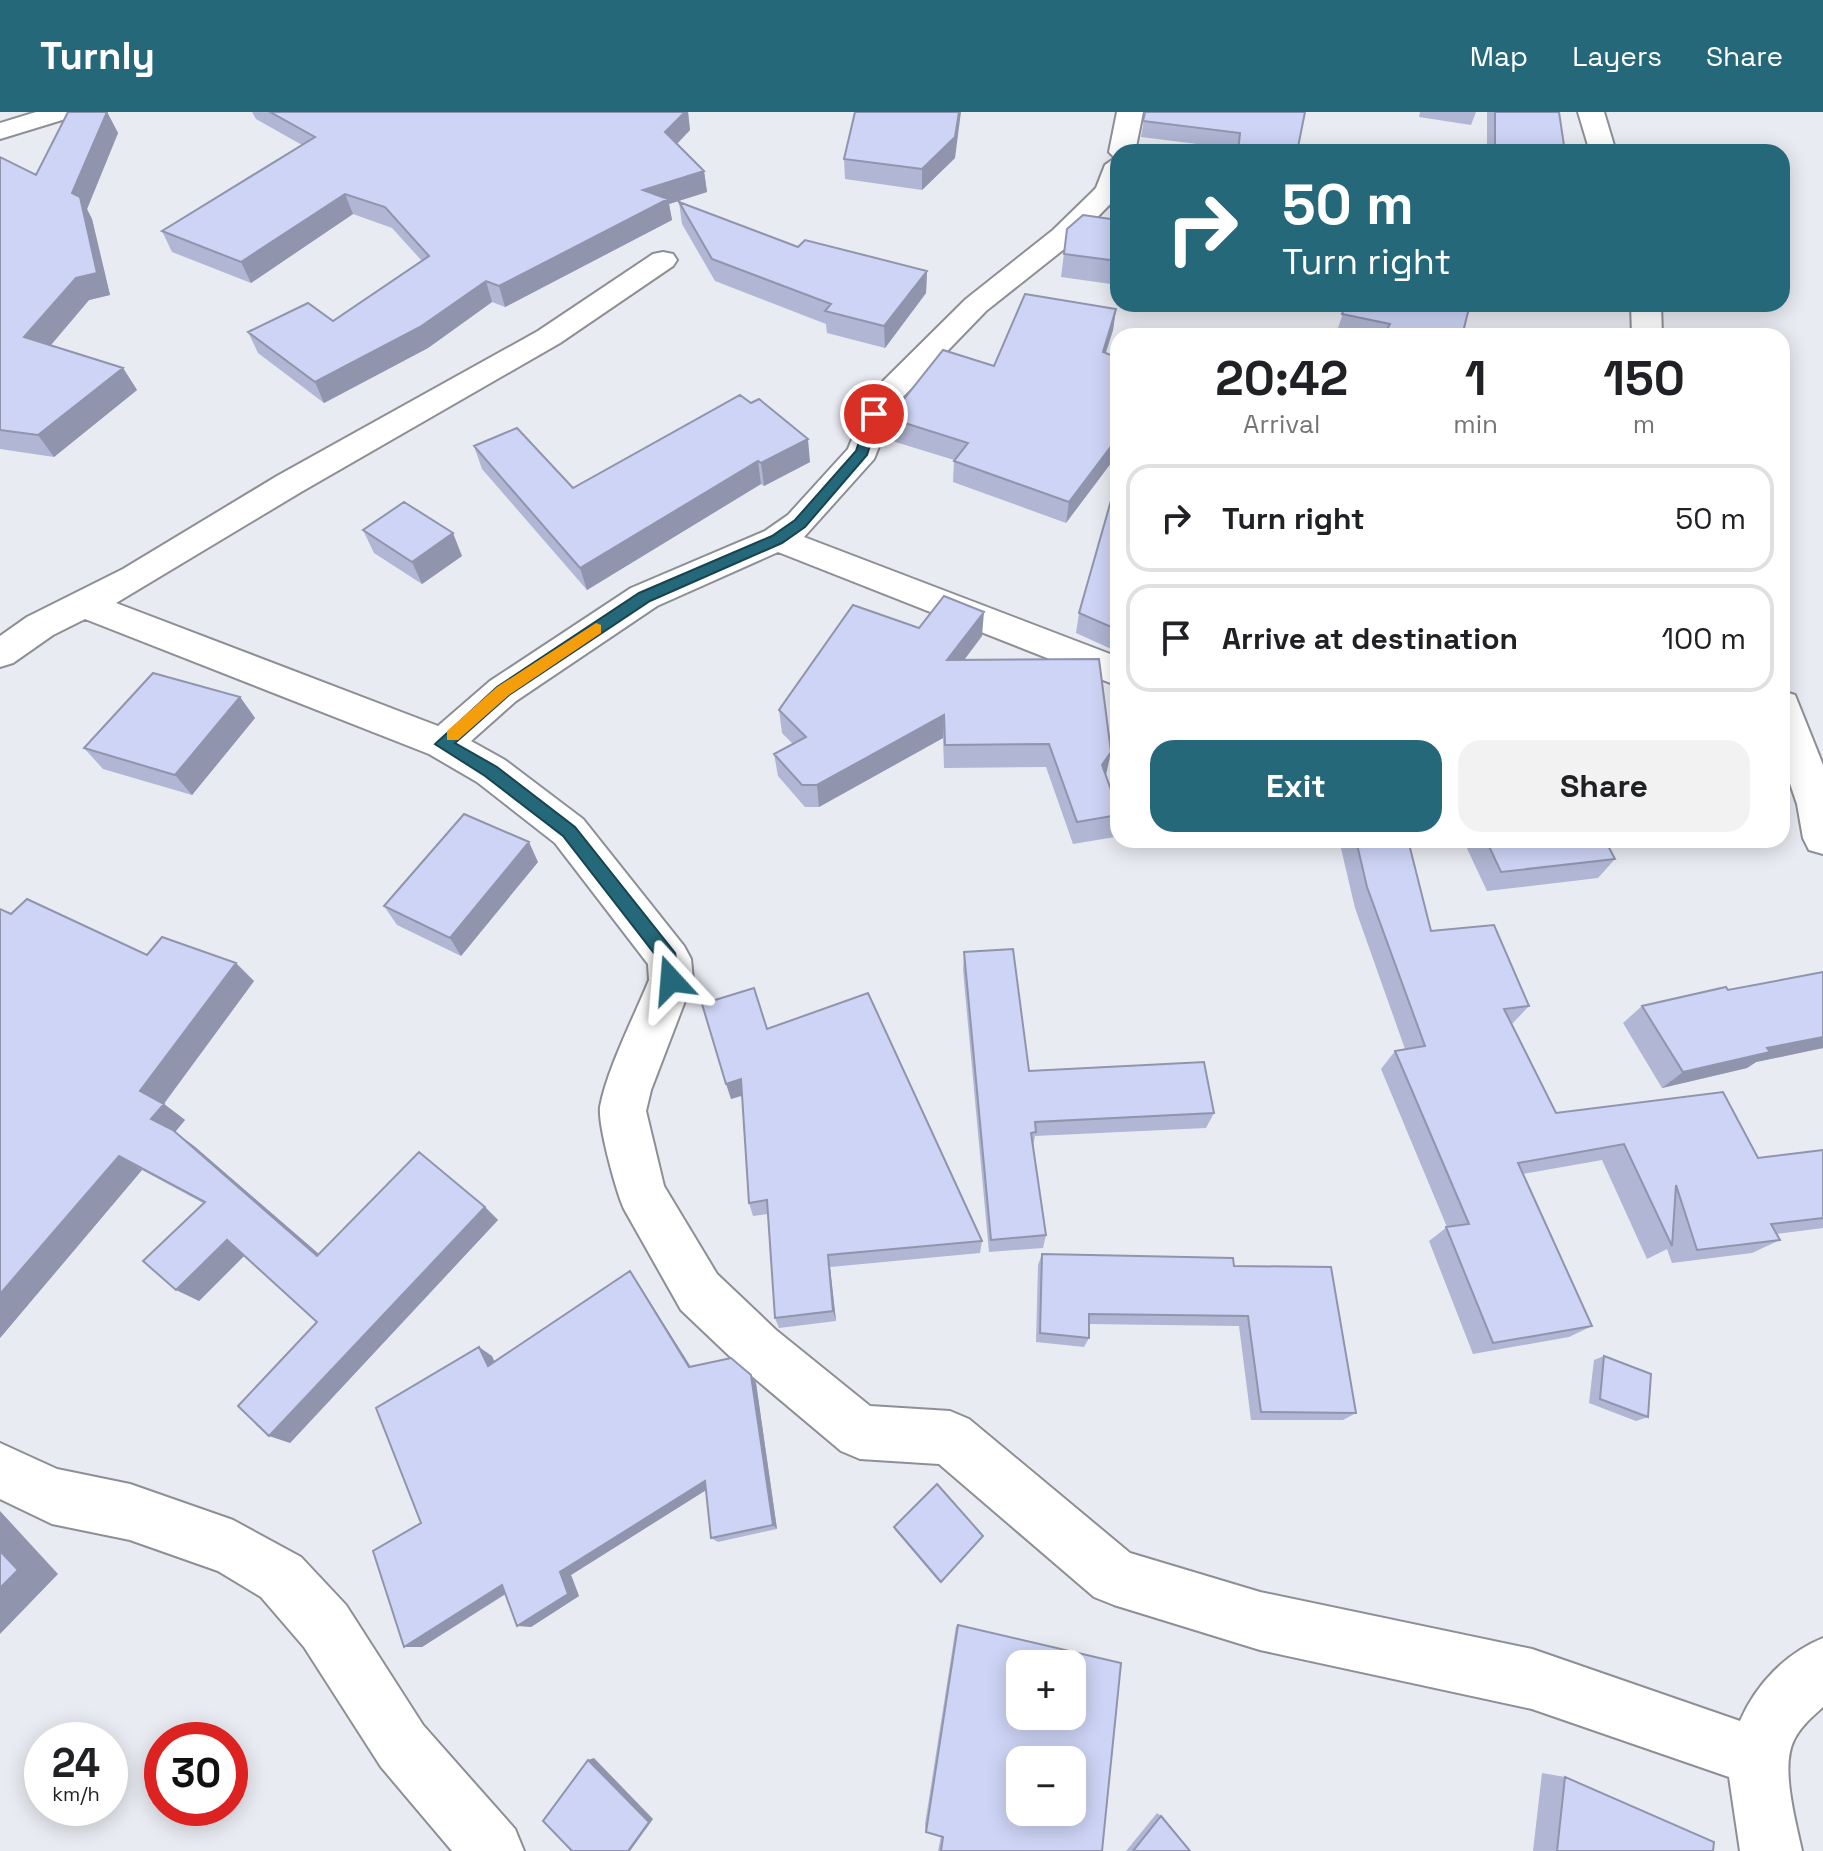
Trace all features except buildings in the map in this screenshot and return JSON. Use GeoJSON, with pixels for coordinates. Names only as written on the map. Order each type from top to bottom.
{"type":"FeatureCollection","features":[{"type":"Feature","properties":{"kind":"street"},"geometry":{"type":"LineString","coordinates":[[0,131],[63,112]]}},
{"type":"Feature","properties":{"kind":"street"},"geometry":{"type":"LineString","coordinates":[[1124,144],[1130,112]]}},
{"type":"Feature","properties":{"kind":"street"},"geometry":{"type":"LineString","coordinates":[[1591,112],[1601,144]]}},
{"type":"Feature","properties":{"kind":"street"},"geometry":{"type":"LineString","coordinates":[[443,744],[503,691],[644,597],[777,539],[800,523],[863,452],[881,401],[976,305],[1063,236],[1110,187]]}},
{"type":"Feature","properties":{"kind":"street"},"geometry":{"type":"LineString","coordinates":[[0,654],[40,626],[135,578],[289,484],[549,337],[663,260]]}},
{"type":"Feature","properties":{"kind":"street"},"geometry":{"type":"LineString","coordinates":[[777,539],[1110,669]]}},
{"type":"Feature","properties":{"kind":"street"},"geometry":{"type":"LineString","coordinates":[[83,604],[443,744],[491,771],[569,831],[669,959],[671,980],[628,1090],[623,1111],[641,1193],[699,1292],[758,1348],[860,1432],[950,1438],[1114,1577],[1260,1621],[1532,1679],[1760,1758]]}},
{"type":"Feature","properties":{"kind":"street"},"geometry":{"type":"LineString","coordinates":[[1790,728],[1814,792],[1823,838]]}},
{"type":"Feature","properties":{"kind":"street"},"geometry":{"type":"LineString","coordinates":[[0,1470],[52,1496],[130,1512],[233,1548],[281,1577],[325,1626],[402,1746],[493,1851]]}},
{"type":"Feature","properties":{"kind":"street"},"geometry":{"type":"LineString","coordinates":[[1771,1851],[1762,1810],[1760,1758],[1767,1728],[1790,1697],[1823,1667]]}},
{"type":"Feature","properties":{"kind":"slow traffic"},"geometry":{"type":"LineString","coordinates":[[453,735],[503,691],[596,629]]}},
{"type":"Feature","properties":{"kind":"route"},"geometry":{"type":"LineString","coordinates":[[671,980],[669,959],[659,944],[643,928],[569,831],[491,771],[443,744],[503,691],[644,597],[777,539],[800,523],[855,464],[863,452],[874,414]]}}]}
